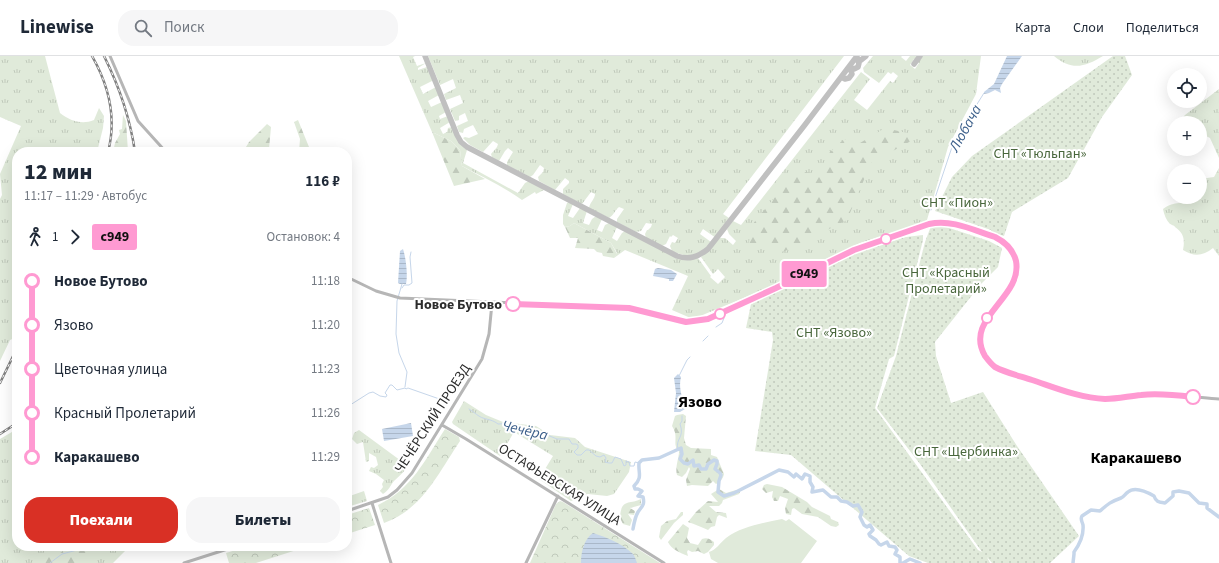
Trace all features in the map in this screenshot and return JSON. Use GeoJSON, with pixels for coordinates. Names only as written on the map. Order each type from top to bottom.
{"type":"FeatureCollection","features":[{"type":"Feature","properties":{"kind":"main road"},"geometry":{"type":"LineString","coordinates":[[110,56],[138,120],[162,147]]}},
{"type":"Feature","properties":{"kind":"main road"},"geometry":{"type":"LineString","coordinates":[[352,279],[376,291],[393,296],[492,303],[629,308],[686,322],[708,319],[854,250],[929,224],[937,222],[953,223],[1001,240],[1009,247],[1015,258],[1015,279],[983,324],[981,332],[982,348],[989,361],[994,366],[1076,395],[1091,398],[1120,398],[1156,394],[1219,399]]}},
{"type":"Feature","properties":{"kind":"main road","name":"ЧЕЧЁРСКИЙ ПРОЕЗД"},"geometry":{"type":"LineString","coordinates":[[352,509],[388,497],[402,485],[412,473],[482,359],[489,334],[492,303]]}},
{"type":"Feature","properties":{"kind":"main road","name":"ОСТАФЬЕВСКАЯ УЛИЦА"},"geometry":{"type":"LineString","coordinates":[[442,425],[664,563]]}},
{"type":"Feature","properties":{"kind":"main road"},"geometry":{"type":"LineString","coordinates":[[526,563],[558,496]]}},
{"type":"Feature","properties":{"kind":"main road"},"geometry":{"type":"LineString","coordinates":[[372,503],[391,563]]}},
{"type":"Feature","properties":{"kind":"main road"},"geometry":{"type":"LineString","coordinates":[[184,563],[221,551]]}},
{"type":"Feature","properties":{"kind":"green space"},"geometry":{"type":"Polygon","coordinates":[[[0,56],[45,56],[60,113],[72,120],[85,122],[94,120],[99,108],[104,116],[103,128],[98,147],[12,147],[12,339],[10,340],[0,361],[0,199],[2,195],[0,174],[21,126],[0,117],[0,56]]]}},
{"type":"Feature","properties":{"kind":"green space"},"geometry":{"type":"Polygon","coordinates":[[[399,56],[415,56],[413,57],[417,66],[426,63],[418,68],[418,70],[427,67],[434,80],[420,87],[423,94],[436,87],[439,95],[428,101],[431,107],[442,102],[446,112],[439,116],[440,119],[448,116],[450,122],[440,128],[443,134],[447,132],[448,128],[452,127],[458,140],[467,150],[463,163],[518,193],[525,183],[529,181],[544,190],[536,194],[535,192],[522,200],[500,186],[462,166],[460,150],[451,141],[432,132],[399,56]]]}},
{"type":"Feature","properties":{"kind":"green space"},"geometry":{"type":"Polygon","coordinates":[[[428,56],[844,56],[723,214],[729,218],[716,238],[703,229],[700,234],[711,242],[708,247],[699,254],[683,255],[672,251],[670,246],[672,242],[675,243],[678,238],[673,235],[671,237],[670,236],[666,244],[662,246],[646,238],[645,234],[652,224],[646,223],[641,231],[636,232],[617,222],[617,219],[624,209],[619,207],[609,218],[589,208],[595,194],[591,192],[582,204],[563,194],[563,189],[569,183],[569,181],[565,178],[555,190],[539,181],[538,177],[543,172],[544,168],[540,165],[530,177],[507,165],[507,162],[513,152],[508,148],[499,161],[492,157],[491,154],[498,144],[493,141],[483,152],[470,145],[463,138],[469,138],[478,134],[473,125],[464,129],[463,133],[459,132],[457,126],[468,121],[465,113],[459,116],[459,120],[455,121],[450,109],[463,103],[460,95],[446,100],[444,94],[456,88],[453,79],[440,85],[428,56]]]}},
{"type":"Feature","properties":{"kind":"green space"},"geometry":{"type":"Polygon","coordinates":[[[873,56],[902,56],[901,57],[906,61],[910,56],[917,56],[918,58],[916,61],[914,59],[910,65],[915,69],[919,63],[917,62],[922,56],[981,56],[976,94],[948,147],[927,220],[921,224],[860,243],[792,278],[693,319],[672,310],[688,276],[625,250],[614,258],[617,253],[611,243],[574,223],[565,227],[563,224],[563,215],[567,203],[569,202],[573,204],[568,216],[573,218],[580,208],[587,211],[583,223],[589,225],[592,219],[596,216],[602,219],[597,230],[602,232],[605,225],[609,223],[617,227],[612,238],[617,241],[625,231],[681,259],[698,258],[711,276],[710,277],[718,284],[725,277],[718,269],[713,274],[701,257],[720,238],[725,238],[733,245],[736,241],[729,234],[727,229],[733,221],[741,225],[861,72],[870,79],[854,100],[867,110],[890,81],[893,83],[898,76],[893,72],[891,74],[888,72],[879,83],[864,72],[863,68],[873,56]]]}},
{"type":"Feature","properties":{"kind":"green space"},"geometry":{"type":"Polygon","coordinates":[[[1054,56],[1103,56],[1090,63],[1078,66],[1067,64],[1054,56]]]}},
{"type":"Feature","properties":{"kind":"green space","name":"СНТ «Тюльпан»"},"geometry":{"type":"Polygon","coordinates":[[[1113,56],[1125,56],[1132,75],[1102,117],[1068,178],[1012,212],[1004,236],[991,232],[991,230],[935,211],[952,177],[972,156],[1113,56]]]}},
{"type":"Feature","properties":{"kind":"green space"},"geometry":{"type":"Polygon","coordinates":[[[1219,89],[1219,158],[1210,138],[1207,136],[1207,116],[1184,116],[1194,108],[1207,108],[1207,98],[1219,89]]]}},
{"type":"Feature","properties":{"kind":"green space"},"geometry":{"type":"Polygon","coordinates":[[[123,115],[126,121],[128,147],[114,147],[120,134],[119,130],[122,129],[123,115]]]}},
{"type":"Feature","properties":{"kind":"green space"},"geometry":{"type":"Polygon","coordinates":[[[298,120],[309,147],[299,147],[300,139],[294,122],[298,120]]]}},
{"type":"Feature","properties":{"kind":"green space"},"geometry":{"type":"Polygon","coordinates":[[[267,124],[271,127],[269,147],[246,147],[267,124]]]}},
{"type":"Feature","properties":{"kind":"green space"},"geometry":{"type":"Polygon","coordinates":[[[885,128],[920,136],[871,163],[847,220],[783,252],[772,244],[748,248],[752,225],[796,171],[820,174],[827,155],[844,139],[860,143],[885,128]]]}},
{"type":"Feature","properties":{"kind":"green space"},"geometry":{"type":"Polygon","coordinates":[[[432,132],[451,141],[460,150],[462,166],[485,179],[454,186],[432,132]]]}},
{"type":"Feature","properties":{"kind":"green space"},"geometry":{"type":"Polygon","coordinates":[[[1219,168],[1219,256],[1213,248],[1206,253],[1198,255],[1191,254],[1183,250],[1184,240],[1182,234],[1178,229],[1170,224],[1165,217],[1163,209],[1171,204],[1207,204],[1207,178],[1214,177],[1219,168]]]}},
{"type":"Feature","properties":{"kind":"green space"},"geometry":{"type":"Polygon","coordinates":[[[574,223],[611,243],[617,254],[614,258],[603,256],[602,253],[597,252],[594,249],[575,248],[578,238],[570,238],[565,227],[574,223]]]}},
{"type":"Feature","properties":{"kind":"green space"},"geometry":{"type":"Polygon","coordinates":[[[937,224],[989,241],[1002,248],[998,267],[981,284],[935,342],[936,356],[951,403],[983,392],[1017,446],[1079,536],[1050,563],[992,563],[987,557],[990,563],[928,563],[909,556],[791,455],[755,451],[773,340],[772,332],[746,328],[751,304],[851,253],[906,237],[923,235],[894,356],[889,359],[875,408],[978,550],[982,552],[920,464],[877,408],[896,356],[925,242],[931,226],[937,224]]]}},
{"type":"Feature","properties":{"kind":"green space"},"geometry":{"type":"Polygon","coordinates":[[[464,401],[486,415],[503,422],[536,426],[550,435],[575,438],[585,447],[631,462],[629,472],[614,494],[607,496],[588,494],[571,501],[539,479],[553,456],[514,432],[500,456],[453,424],[452,422],[464,401]]]}},
{"type":"Feature","properties":{"kind":"green space"},"geometry":{"type":"Polygon","coordinates":[[[683,414],[686,416],[684,438],[686,445],[691,448],[711,449],[711,455],[717,457],[724,474],[722,479],[716,484],[713,481],[708,486],[687,486],[686,480],[690,469],[689,467],[682,477],[677,475],[676,467],[679,450],[676,447],[675,432],[672,426],[675,416],[683,414]]]}},
{"type":"Feature","properties":{"kind":"green space"},"geometry":{"type":"Polygon","coordinates":[[[445,429],[459,437],[460,441],[445,465],[419,500],[397,517],[384,523],[378,505],[400,491],[417,473],[445,429]]]}},
{"type":"Feature","properties":{"kind":"green space"},"geometry":{"type":"Polygon","coordinates":[[[359,430],[408,466],[383,494],[380,491],[383,487],[382,484],[384,480],[369,471],[371,467],[374,468],[378,465],[376,457],[369,453],[369,461],[366,462],[363,442],[357,444],[352,439],[354,433],[359,430]]]}},
{"type":"Feature","properties":{"kind":"green space"},"geometry":{"type":"Polygon","coordinates":[[[12,432],[12,551],[125,551],[113,563],[0,563],[0,439],[12,432]]]}},
{"type":"Feature","properties":{"kind":"green space"},"geometry":{"type":"Polygon","coordinates":[[[767,484],[782,487],[807,502],[812,507],[830,516],[831,519],[838,522],[839,525],[836,527],[831,526],[818,517],[802,514],[794,508],[792,509],[791,515],[786,514],[785,508],[788,499],[780,496],[778,501],[774,501],[772,497],[773,491],[766,493],[762,489],[764,485],[767,484]]]}},
{"type":"Feature","properties":{"kind":"green space"},"geometry":{"type":"Polygon","coordinates":[[[719,489],[726,493],[736,490],[740,492],[739,494],[723,500],[719,506],[709,506],[716,512],[726,513],[727,518],[719,515],[715,526],[708,530],[688,522],[708,501],[718,502],[711,494],[719,489]]]}},
{"type":"Feature","properties":{"kind":"green space"},"geometry":{"type":"Polygon","coordinates":[[[364,491],[367,501],[352,506],[352,495],[364,491]]]}},
{"type":"Feature","properties":{"kind":"green space"},"geometry":{"type":"Polygon","coordinates":[[[641,499],[641,505],[630,508],[635,511],[634,515],[628,514],[632,520],[630,526],[623,524],[620,518],[622,507],[626,503],[641,499]]]}},
{"type":"Feature","properties":{"kind":"green space"},"geometry":{"type":"Polygon","coordinates":[[[560,501],[660,563],[530,563],[556,504],[560,501]]]}},
{"type":"Feature","properties":{"kind":"green space"},"geometry":{"type":"Polygon","coordinates":[[[369,508],[375,525],[352,532],[352,513],[369,508]]]}},
{"type":"Feature","properties":{"kind":"green space"},"geometry":{"type":"Polygon","coordinates":[[[681,512],[683,512],[683,515],[674,523],[661,540],[659,537],[661,526],[667,521],[676,519],[681,512]]]}},
{"type":"Feature","properties":{"kind":"green space"},"geometry":{"type":"Polygon","coordinates":[[[782,519],[786,521],[789,519],[817,541],[801,563],[718,563],[711,559],[709,552],[714,550],[732,534],[753,526],[782,519]]]}},
{"type":"Feature","properties":{"kind":"green space"},"geometry":{"type":"Polygon","coordinates":[[[683,524],[689,528],[687,538],[690,543],[698,545],[702,539],[705,538],[714,542],[714,545],[708,552],[704,554],[698,551],[692,552],[688,550],[688,556],[671,547],[668,542],[683,524]]]}},
{"type":"Feature","properties":{"kind":"green space"},"geometry":{"type":"Polygon","coordinates":[[[64,551],[95,551],[82,563],[35,563],[36,556],[41,557],[49,552],[55,556],[64,551]]]}},
{"type":"Feature","properties":{"kind":"green space"},"geometry":{"type":"Polygon","coordinates":[[[233,551],[293,551],[256,563],[229,563],[226,553],[233,551]]]}},
{"type":"Feature","properties":{"kind":"water"},"geometry":{"type":"Polygon","coordinates":[[[1007,56],[1022,56],[1002,84],[1000,88],[1001,93],[995,90],[984,94],[984,92],[994,84],[1007,56]]]}},
{"type":"Feature","properties":{"kind":"water"},"geometry":{"type":"Polygon","coordinates":[[[403,249],[407,281],[406,284],[400,284],[398,283],[400,251],[403,249]]]}},
{"type":"Feature","properties":{"kind":"water"},"geometry":{"type":"Polygon","coordinates":[[[655,269],[671,270],[677,274],[673,281],[653,276],[655,269]]]}},
{"type":"Feature","properties":{"kind":"water"},"geometry":{"type":"Polygon","coordinates":[[[678,374],[681,377],[680,389],[685,409],[680,412],[674,412],[676,393],[674,378],[678,374]]]}},
{"type":"Feature","properties":{"kind":"water"},"geometry":{"type":"Polygon","coordinates":[[[411,423],[413,436],[384,441],[382,429],[411,423]]]}},
{"type":"Feature","properties":{"kind":"water"},"geometry":{"type":"Polygon","coordinates":[[[593,533],[624,547],[633,554],[637,563],[581,563],[584,546],[587,539],[593,533]]]}},
{"type":"Feature","properties":{"kind":"waterway","name":"Любача"},"geometry":{"type":"LineString","coordinates":[[931,210],[954,141],[984,93]]}},
{"type":"Feature","properties":{"kind":"waterway"},"geometry":{"type":"LineString","coordinates":[[402,288],[404,285],[409,285],[412,283],[411,252]]}},
{"type":"Feature","properties":{"kind":"waterway"},"geometry":{"type":"LineString","coordinates":[[402,284],[397,301],[396,334],[399,353],[407,372],[405,387]]}},
{"type":"Feature","properties":{"kind":"waterway"},"geometry":{"type":"LineString","coordinates":[[716,327],[722,323],[724,318]]}},
{"type":"Feature","properties":{"kind":"waterway"},"geometry":{"type":"LineString","coordinates":[[703,341],[708,336]]}},
{"type":"Feature","properties":{"kind":"waterway"},"geometry":{"type":"LineString","coordinates":[[679,376],[690,357]]}},
{"type":"Feature","properties":{"kind":"waterway","name":"Чечёра"},"geometry":{"type":"LineString","coordinates":[[352,404],[373,392],[380,396],[386,397],[387,395],[385,393],[390,385],[397,390],[408,388],[448,402]]}},
{"type":"Feature","properties":{"kind":"waterway","name":"Чечёра"},"geometry":{"type":"LineString","coordinates":[[469,409],[481,417],[498,424],[512,424],[514,425],[513,429],[517,431],[520,428],[528,432],[535,430],[557,439],[569,439],[572,444],[578,445],[578,448],[574,452],[577,455],[581,455],[586,450],[589,450],[596,456],[600,457],[604,455],[606,458],[605,462],[612,463],[615,457],[621,459],[624,466],[626,465],[626,461],[629,462],[630,466],[634,466],[635,462],[639,463]]}},
{"type":"Feature","properties":{"kind":"waterway"},"geometry":{"type":"LineString","coordinates":[[678,449],[677,445],[681,435],[680,424],[682,421],[682,416]]}},
{"type":"Feature","properties":{"kind":"waterway"},"geometry":{"type":"LineString","coordinates":[[633,529],[636,516],[644,502],[643,497],[638,496],[642,491],[635,489],[634,486],[639,477],[639,463],[642,460],[659,458],[681,448],[682,454],[680,459],[684,463],[688,464],[693,460],[694,466],[699,465],[701,469],[706,469],[708,464],[714,460],[717,461],[715,469],[721,475],[718,492],[724,496],[734,493],[779,470],[788,472],[794,477],[796,474],[802,479],[805,474],[810,476],[810,482],[813,487],[812,492],[823,490],[831,497],[837,497],[841,501],[847,502],[853,506],[858,505],[862,512],[860,517],[864,525],[867,527],[870,525],[873,530],[869,534],[870,536],[881,545],[887,542],[889,546],[895,547],[897,550],[895,554],[900,557],[900,563]]}},
{"type":"Feature","properties":{"kind":"waterway"},"geometry":{"type":"LineString","coordinates":[[1073,563],[1074,552],[1080,543],[1083,533],[1082,516],[1091,510],[1100,511],[1109,503],[1122,498],[1131,490],[1145,491],[1154,496],[1158,501],[1165,503],[1173,496],[1173,492],[1179,491],[1189,493],[1199,503],[1207,504],[1207,508],[1219,517]]}},
{"type":"Feature","properties":{"kind":"waterway","name":"Чечёра"},"geometry":{"type":"LineString","coordinates":[[50,563],[62,554],[73,551]]}},
{"type":"Feature","properties":{"kind":"waterway"},"geometry":{"type":"LineString","coordinates":[[903,563],[910,559],[920,563]]}},
{"type":"Feature","properties":{"kind":"taxiway"},"geometry":{"type":"LineString","coordinates":[[425,56],[457,135],[461,142],[467,147],[677,256],[686,258],[697,256],[708,249],[857,56]]}},
{"type":"Feature","properties":{"kind":"taxiway"},"geometry":{"type":"LineString","coordinates":[[856,59],[861,60],[866,56]]}},
{"type":"Feature","properties":{"kind":"taxiway"},"geometry":{"type":"LineString","coordinates":[[914,64],[920,56]]}},
{"type":"Feature","properties":{"kind":"taxiway"},"geometry":{"type":"LineString","coordinates":[[850,67],[854,69],[858,67],[859,63],[857,59]]}},
{"type":"Feature","properties":{"kind":"taxiway"},"geometry":{"type":"LineString","coordinates":[[841,77],[845,79],[849,78],[852,74],[850,68]]}},
{"type":"Feature","properties":{"kind":"railway"},"geometry":{"type":"LineString","coordinates":[[92,56],[103,79],[110,102],[112,127],[109,147]]}},
{"type":"Feature","properties":{"kind":"railway"},"geometry":{"type":"LineString","coordinates":[[104,56],[123,102],[134,147]]}},
{"type":"Feature","properties":{"kind":"railway"},"geometry":{"type":"LineString","coordinates":[[0,383],[12,358]]}},
{"type":"Feature","properties":{"kind":"railway"},"geometry":{"type":"LineString","coordinates":[[0,434],[12,426]]}},
{"type":"Feature","properties":{"kind":"bus line","name":"с949"},"geometry":{"type":"LineString","coordinates":[[513,304],[629,308],[686,322],[695,322],[708,319],[735,307],[854,250],[929,224],[937,222],[953,223],[1001,240],[1013,252],[1015,258],[1015,279],[1011,287],[983,324],[981,332],[980,339],[984,355],[994,366],[1001,370],[1076,395],[1091,398],[1106,399],[1156,394],[1193,397]]}},
{"type":"Feature","properties":{"kind":"place","name":"Новое Бутово"},"geometry":{"type":"Point","coordinates":[513,304]}},
{"type":"Feature","properties":{"kind":"district","name":"Язово"},"geometry":{"type":"Point","coordinates":[700,401]}},
{"type":"Feature","properties":{"kind":"district","name":"Каракашево"},"geometry":{"type":"Point","coordinates":[1136,457]}},
{"type":"Feature","properties":{"kind":"park label","name":"СНТ «Пион»"},"geometry":{"type":"Point","coordinates":[957,202]}},
{"type":"Feature","properties":{"kind":"park label","name":"СНТ «Красный Пролетарий»"},"geometry":{"type":"Point","coordinates":[946,280]}},
{"type":"Feature","properties":{"kind":"park label","name":"СНТ «Язово»"},"geometry":{"type":"Point","coordinates":[834,332]}},
{"type":"Feature","properties":{"kind":"park label","name":"СНТ «Щербинка»"},"geometry":{"type":"Point","coordinates":[966,451]}}]}
